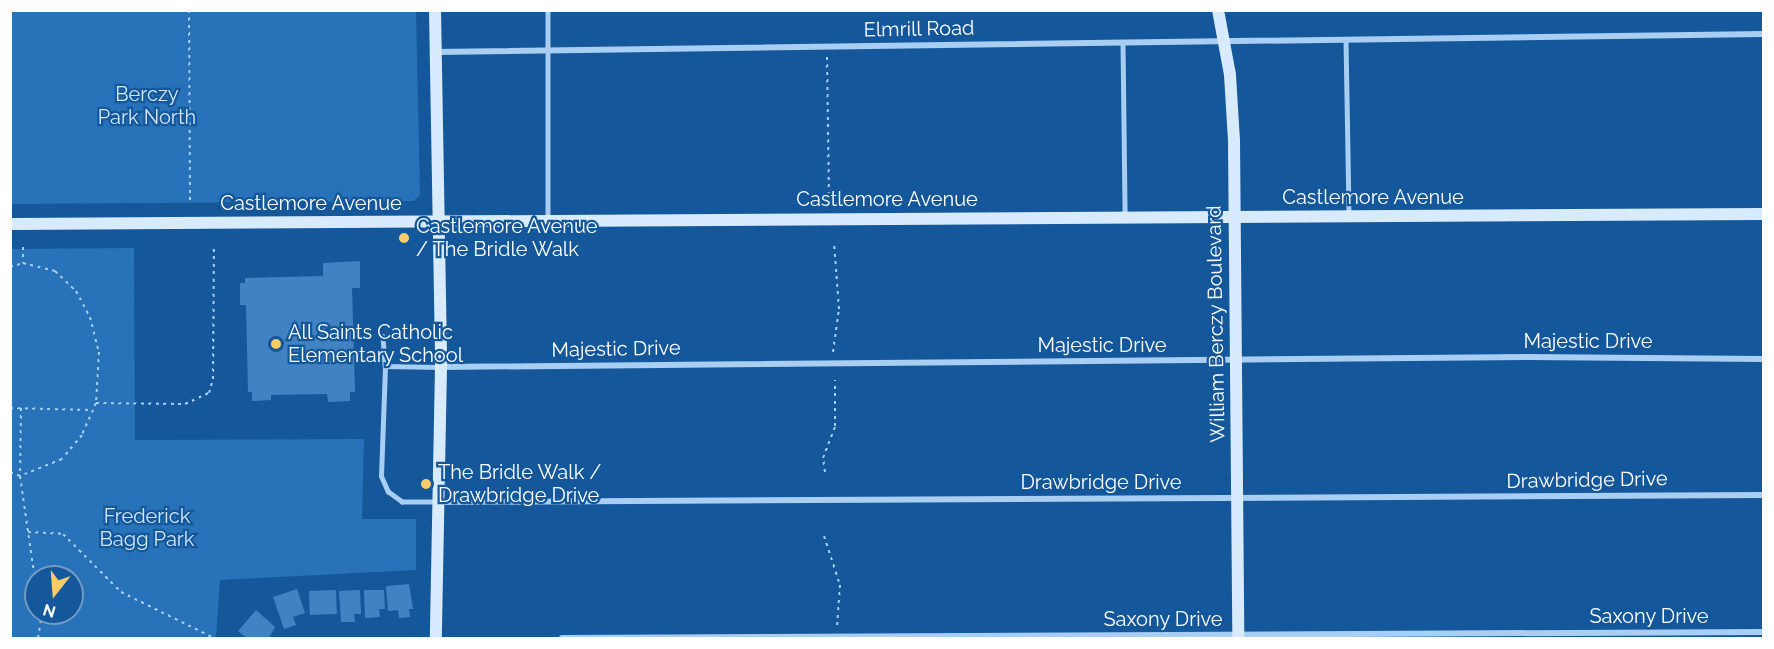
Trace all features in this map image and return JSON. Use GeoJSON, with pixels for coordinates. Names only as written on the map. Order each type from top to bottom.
{"type":"FeatureCollection","features":[{"type":"Feature","properties":{"kind":"street"},"geometry":{"type":"LineString","coordinates":[[435,10],[441,368],[436,639]]}},
{"type":"Feature","properties":{"kind":"street","name":"William Berczy Boulevard"},"geometry":{"type":"LineString","coordinates":[[1218,10],[1225,42],[1233,117],[1238,637]]}},
{"type":"Feature","properties":{"kind":"street","name":"Elmrill Road"},"geometry":{"type":"LineString","coordinates":[[435,52],[1764,34]]}},
{"type":"Feature","properties":{"kind":"street","name":"Castlemore Avenue"},"geometry":{"type":"LineString","coordinates":[[10,224],[1764,214]]}},
{"type":"Feature","properties":{"kind":"street","name":"Majestic Drive"},"geometry":{"type":"LineString","coordinates":[[441,368],[1234,360],[1764,359]]}},
{"type":"Feature","properties":{"kind":"street","name":"Drawbridge Drive"},"geometry":{"type":"LineString","coordinates":[[438,502],[1764,495]]}},
{"type":"Feature","properties":{"kind":"street","name":"Saxony Drive"},"geometry":{"type":"LineString","coordinates":[[562,639],[1238,637],[1764,632]]}},
{"type":"Feature","properties":{"kind":"lane"},"geometry":{"type":"LineString","coordinates":[[548,10],[548,221]]}},
{"type":"Feature","properties":{"kind":"lane"},"geometry":{"type":"LineString","coordinates":[[1346,40],[1349,216]]}},
{"type":"Feature","properties":{"kind":"lane"},"geometry":{"type":"LineString","coordinates":[[1123,42],[1125,217]]}},
{"type":"Feature","properties":{"kind":"lane"},"geometry":{"type":"LineString","coordinates":[[383,336],[385,366],[383,485],[402,502],[438,502]]}},
{"type":"Feature","properties":{"kind":"lane"},"geometry":{"type":"LineString","coordinates":[[385,366],[441,368]]}},
{"type":"Feature","properties":{"kind":"path"},"geometry":{"type":"LineString","coordinates":[[189,10],[190,204]]}},
{"type":"Feature","properties":{"kind":"path"},"geometry":{"type":"LineString","coordinates":[[827,57],[829,207]]}},
{"type":"Feature","properties":{"kind":"path"},"geometry":{"type":"LineString","coordinates":[[834,242],[839,309],[834,352]]}},
{"type":"Feature","properties":{"kind":"path"},"geometry":{"type":"LineString","coordinates":[[96,403],[185,404],[209,393],[213,379],[214,246]]}},
{"type":"Feature","properties":{"kind":"path"},"geometry":{"type":"LineString","coordinates":[[23,247],[24,263]]}},
{"type":"Feature","properties":{"kind":"path"},"geometry":{"type":"LineString","coordinates":[[10,267],[24,263],[55,271],[76,291],[90,317],[99,352],[96,403],[82,435],[62,459],[20,476],[10,472]]}},
{"type":"Feature","properties":{"kind":"path"},"geometry":{"type":"LineString","coordinates":[[825,472],[823,458],[836,426],[835,380]]}},
{"type":"Feature","properties":{"kind":"path"},"geometry":{"type":"LineString","coordinates":[[10,408],[92,410]]}},
{"type":"Feature","properties":{"kind":"path"},"geometry":{"type":"LineString","coordinates":[[21,408],[20,476],[33,565]]}},
{"type":"Feature","properties":{"kind":"path"},"geometry":{"type":"LineString","coordinates":[[28,532],[63,534],[121,592],[214,639]]}},
{"type":"Feature","properties":{"kind":"path"},"geometry":{"type":"LineString","coordinates":[[824,536],[840,585],[837,627]]}},
{"type":"Feature","properties":{"kind":"green space","name":"Berczy Park North"},"geometry":{"type":"Polygon","coordinates":[[[10,11],[416,11],[420,195],[414,201],[11,204],[10,11]]]}},
{"type":"Feature","properties":{"kind":"green space","name":"Frederick Bagg Park"},"geometry":{"type":"Polygon","coordinates":[[[134,248],[135,440],[364,439],[362,519],[416,519],[416,570],[220,580],[216,638],[11,638],[11,249],[134,248]]]}},
{"type":"Feature","properties":{"kind":"building"},"geometry":{"type":"Polygon","coordinates":[[[360,261],[360,288],[352,288],[355,392],[350,392],[350,401],[328,402],[327,394],[271,395],[271,400],[252,401],[252,392],[248,392],[246,305],[240,305],[240,283],[245,283],[245,278],[323,276],[323,263],[360,261]]]}},
{"type":"Feature","properties":{"kind":"building"},"geometry":{"type":"Polygon","coordinates":[[[409,584],[413,609],[409,609],[410,617],[399,618],[398,610],[388,611],[386,586],[409,584]]]}},
{"type":"Feature","properties":{"kind":"building"},"geometry":{"type":"Polygon","coordinates":[[[297,589],[305,613],[293,617],[296,625],[284,629],[273,597],[297,589]]]}},
{"type":"Feature","properties":{"kind":"building"},"geometry":{"type":"Polygon","coordinates":[[[336,590],[337,614],[310,615],[309,591],[336,590]]]}},
{"type":"Feature","properties":{"kind":"building"},"geometry":{"type":"Polygon","coordinates":[[[360,590],[361,614],[354,614],[355,622],[341,622],[339,591],[360,590]]]}},
{"type":"Feature","properties":{"kind":"building"},"geometry":{"type":"Polygon","coordinates":[[[364,590],[384,590],[385,609],[379,609],[380,617],[365,618],[364,590]]]}},
{"type":"Feature","properties":{"kind":"building"},"geometry":{"type":"Polygon","coordinates":[[[256,610],[275,627],[269,638],[247,638],[238,631],[256,610]]]}},
{"type":"Feature","properties":{"kind":"place","name":"Castlemore Avenue / The Bridle Walk"},"geometry":{"type":"Point","coordinates":[404,238]}},
{"type":"Feature","properties":{"kind":"place","name":"All Saints Catholic Elementary School"},"geometry":{"type":"Point","coordinates":[276,344]}},
{"type":"Feature","properties":{"kind":"place","name":"The Bridle Walk / Drawbridge Drive"},"geometry":{"type":"Point","coordinates":[426,484]}}]}
